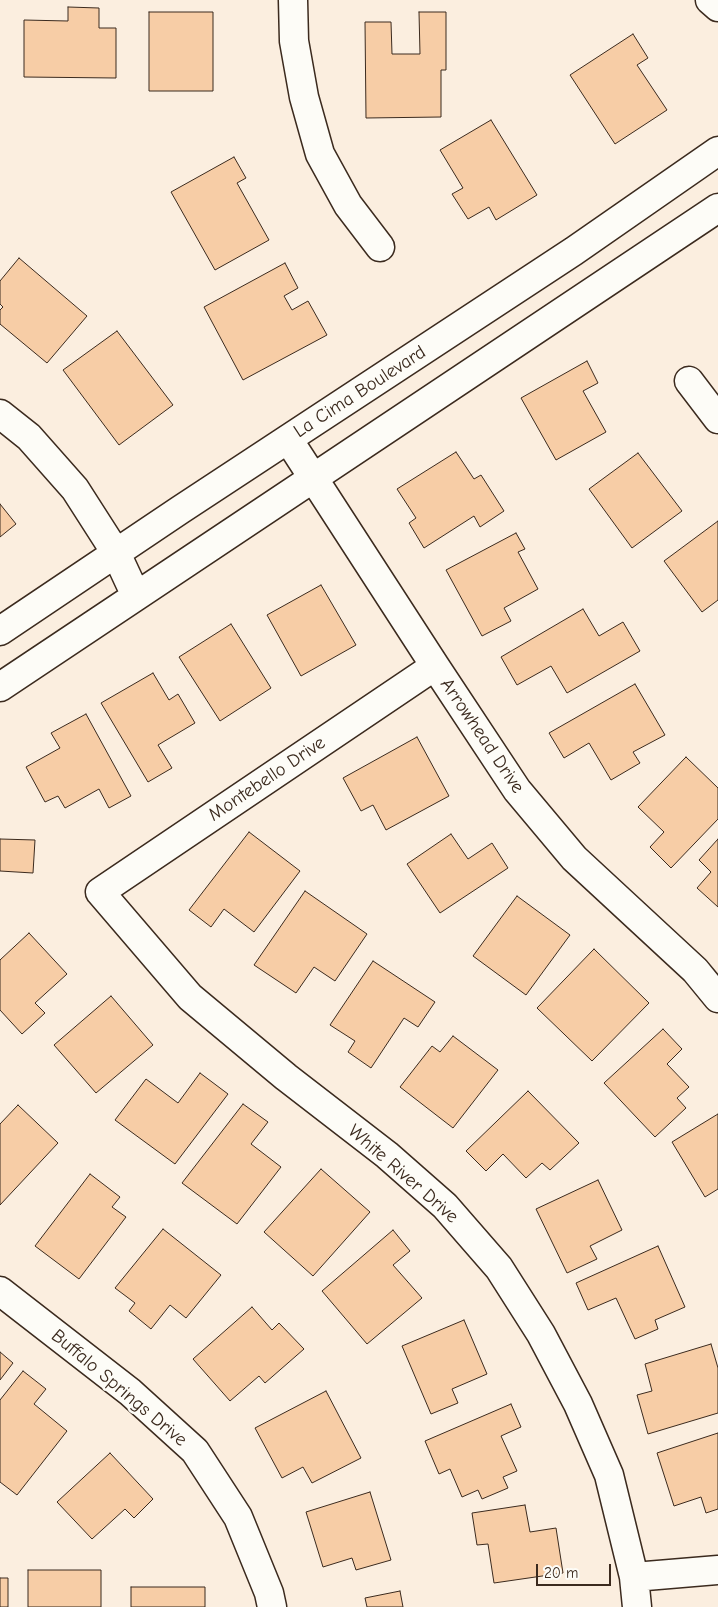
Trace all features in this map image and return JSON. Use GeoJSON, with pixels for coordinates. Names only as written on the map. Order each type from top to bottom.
{"type":"FeatureCollection","features":[{"type":"Feature","properties":{"kind":"street"},"geometry":{"type":"LineString","coordinates":[[293,0],[294,41],[304,97],[320,154],[348,205],[380,247]]}},
{"type":"Feature","properties":{"kind":"street"},"geometry":{"type":"LineString","coordinates":[[710,0],[718,7]]}},
{"type":"Feature","properties":{"kind":"street","name":"La Cima Boulevard"},"geometry":{"type":"LineString","coordinates":[[0,631],[116,552],[574,251],[718,151]]}},
{"type":"Feature","properties":{"kind":"street"},"geometry":{"type":"LineString","coordinates":[[0,687],[718,208]]}},
{"type":"Feature","properties":{"kind":"street"},"geometry":{"type":"LineString","coordinates":[[689,381],[718,419]]}},
{"type":"Feature","properties":{"kind":"street"},"geometry":{"type":"LineString","coordinates":[[0,414],[29,438],[75,489],[116,552],[136,596]]}},
{"type":"Feature","properties":{"kind":"street","name":"Arrowhead Drive"},"geometry":{"type":"LineString","coordinates":[[288,439],[517,790],[574,858],[695,970],[718,998]]}},
{"type":"Feature","properties":{"kind":"street","name":"Montebello Drive"},"geometry":{"type":"LineString","coordinates":[[100,892],[435,666]]}},
{"type":"Feature","properties":{"kind":"street","name":"White River Drive"},"geometry":{"type":"LineString","coordinates":[[100,892],[190,997],[286,1077],[387,1155],[445,1206],[500,1268],[541,1334],[578,1404],[609,1475],[634,1577],[637,1607]]}},
{"type":"Feature","properties":{"kind":"street","name":"Buffalo Springs Drive"},"geometry":{"type":"LineString","coordinates":[[0,1291],[130,1392],[195,1451],[238,1517],[269,1593],[272,1607]]}},
{"type":"Feature","properties":{"kind":"street"},"geometry":{"type":"LineString","coordinates":[[634,1577],[718,1570]]}},
{"type":"Feature","properties":{"kind":"building"},"geometry":{"type":"Polygon","coordinates":[[[68,7],[99,8],[99,28],[116,28],[116,78],[24,77],[24,20],[68,21],[68,7]]]}},
{"type":"Feature","properties":{"kind":"building"},"geometry":{"type":"Polygon","coordinates":[[[149,12],[213,12],[213,91],[149,91],[149,12]]]}},
{"type":"Feature","properties":{"kind":"building"},"geometry":{"type":"Polygon","coordinates":[[[419,12],[446,12],[446,70],[441,70],[441,117],[366,118],[365,22],[391,22],[392,54],[420,54],[419,12]]]}},
{"type":"Feature","properties":{"kind":"building"},"geometry":{"type":"Polygon","coordinates":[[[633,34],[648,58],[637,65],[667,110],[615,144],[570,75],[633,34]]]}},
{"type":"Feature","properties":{"kind":"building"},"geometry":{"type":"Polygon","coordinates":[[[491,120],[537,195],[496,220],[489,207],[468,219],[452,194],[463,188],[440,150],[491,120]]]}},
{"type":"Feature","properties":{"kind":"building"},"geometry":{"type":"Polygon","coordinates":[[[234,157],[246,178],[237,183],[269,240],[215,270],[171,192],[234,157]]]}},
{"type":"Feature","properties":{"kind":"building"},"geometry":{"type":"Polygon","coordinates":[[[19,258],[87,316],[47,363],[0,324],[0,310],[3,307],[0,304],[0,281],[19,258]]]}},
{"type":"Feature","properties":{"kind":"building"},"geometry":{"type":"Polygon","coordinates":[[[285,263],[298,288],[284,296],[292,310],[308,301],[327,335],[243,380],[204,307],[285,263]]]}},
{"type":"Feature","properties":{"kind":"building"},"geometry":{"type":"Polygon","coordinates":[[[117,331],[173,405],[119,445],[63,370],[117,331]]]}},
{"type":"Feature","properties":{"kind":"building"},"geometry":{"type":"Polygon","coordinates":[[[587,361],[598,383],[583,391],[606,432],[556,460],[521,398],[587,361]]]}},
{"type":"Feature","properties":{"kind":"building"},"geometry":{"type":"Polygon","coordinates":[[[456,452],[474,479],[481,475],[504,511],[480,527],[474,516],[424,548],[409,523],[416,518],[397,489],[456,452]]]}},
{"type":"Feature","properties":{"kind":"building"},"geometry":{"type":"Polygon","coordinates":[[[638,453],[682,511],[632,548],[589,489],[638,453]]]}},
{"type":"Feature","properties":{"kind":"building"},"geometry":{"type":"Polygon","coordinates":[[[0,504],[16,524],[0,537],[0,504]]]}},
{"type":"Feature","properties":{"kind":"building"},"geometry":{"type":"Polygon","coordinates":[[[718,521],[718,600],[702,612],[664,561],[718,521]]]}},
{"type":"Feature","properties":{"kind":"building"},"geometry":{"type":"Polygon","coordinates":[[[516,533],[525,549],[518,552],[538,589],[504,608],[511,621],[482,636],[446,570],[516,533]]]}},
{"type":"Feature","properties":{"kind":"building"},"geometry":{"type":"Polygon","coordinates":[[[321,585],[356,645],[301,676],[267,615],[321,585]]]}},
{"type":"Feature","properties":{"kind":"building"},"geometry":{"type":"Polygon","coordinates":[[[583,609],[599,636],[623,622],[640,651],[567,693],[551,666],[517,685],[501,657],[583,609]]]}},
{"type":"Feature","properties":{"kind":"building"},"geometry":{"type":"Polygon","coordinates":[[[231,624],[271,688],[220,721],[179,657],[231,624]]]}},
{"type":"Feature","properties":{"kind":"building"},"geometry":{"type":"Polygon","coordinates":[[[153,673],[169,700],[178,694],[195,723],[158,745],[172,768],[148,782],[101,703],[153,673]]]}},
{"type":"Feature","properties":{"kind":"building"},"geometry":{"type":"Polygon","coordinates":[[[635,684],[665,735],[633,752],[640,763],[611,780],[589,743],[564,758],[549,733],[635,684]]]}},
{"type":"Feature","properties":{"kind":"building"},"geometry":{"type":"Polygon","coordinates":[[[86,714],[131,796],[109,808],[99,789],[65,808],[58,796],[45,802],[26,767],[60,748],[51,733],[86,714]]]}},
{"type":"Feature","properties":{"kind":"building"},"geometry":{"type":"Polygon","coordinates":[[[417,737],[449,796],[386,830],[373,805],[361,811],[343,778],[417,737]]]}},
{"type":"Feature","properties":{"kind":"building"},"geometry":{"type":"Polygon","coordinates":[[[686,757],[718,788],[718,819],[671,868],[650,847],[664,832],[638,807],[686,757]]]}},
{"type":"Feature","properties":{"kind":"building"},"geometry":{"type":"Polygon","coordinates":[[[249,832],[300,871],[254,932],[224,909],[211,927],[189,910],[249,832]]]}},
{"type":"Feature","properties":{"kind":"building"},"geometry":{"type":"Polygon","coordinates":[[[451,834],[468,859],[492,843],[508,868],[440,913],[407,864],[451,834]]]}},
{"type":"Feature","properties":{"kind":"building"},"geometry":{"type":"Polygon","coordinates":[[[0,839],[35,840],[33,873],[0,871],[0,839]]]}},
{"type":"Feature","properties":{"kind":"building"},"geometry":{"type":"Polygon","coordinates":[[[718,839],[718,907],[697,888],[711,872],[699,860],[718,839]]]}},
{"type":"Feature","properties":{"kind":"building"},"geometry":{"type":"Polygon","coordinates":[[[305,891],[367,934],[335,981],[314,967],[296,993],[254,965],[305,891]]]}},
{"type":"Feature","properties":{"kind":"building"},"geometry":{"type":"Polygon","coordinates":[[[517,896],[570,935],[526,995],[473,956],[517,896]]]}},
{"type":"Feature","properties":{"kind":"building"},"geometry":{"type":"Polygon","coordinates":[[[29,933],[67,974],[35,1003],[45,1013],[22,1034],[0,1010],[0,960],[29,933]]]}},
{"type":"Feature","properties":{"kind":"building"},"geometry":{"type":"Polygon","coordinates":[[[594,949],[649,1003],[592,1061],[537,1008],[594,949]]]}},
{"type":"Feature","properties":{"kind":"building"},"geometry":{"type":"Polygon","coordinates":[[[373,961],[435,1002],[418,1027],[404,1018],[371,1068],[348,1052],[355,1041],[330,1025],[373,961]]]}},
{"type":"Feature","properties":{"kind":"building"},"geometry":{"type":"Polygon","coordinates":[[[111,996],[153,1045],[96,1093],[54,1045],[111,996]]]}},
{"type":"Feature","properties":{"kind":"building"},"geometry":{"type":"Polygon","coordinates":[[[663,1029],[682,1049],[667,1064],[689,1087],[677,1098],[686,1108],[655,1137],[604,1083],[663,1029]]]}},
{"type":"Feature","properties":{"kind":"building"},"geometry":{"type":"Polygon","coordinates":[[[453,1036],[498,1070],[453,1128],[400,1087],[432,1046],[440,1052],[453,1036]]]}},
{"type":"Feature","properties":{"kind":"building"},"geometry":{"type":"Polygon","coordinates":[[[200,1073],[228,1094],[175,1164],[115,1120],[146,1079],[178,1103],[200,1073]]]}},
{"type":"Feature","properties":{"kind":"building"},"geometry":{"type":"Polygon","coordinates":[[[528,1091],[579,1143],[550,1170],[542,1163],[526,1178],[503,1154],[486,1171],[466,1151],[528,1091]]]}},
{"type":"Feature","properties":{"kind":"building"},"geometry":{"type":"Polygon","coordinates":[[[243,1104],[268,1122],[251,1144],[281,1167],[237,1224],[182,1183],[243,1104]]]}},
{"type":"Feature","properties":{"kind":"building"},"geometry":{"type":"Polygon","coordinates":[[[18,1105],[58,1143],[0,1205],[0,1124],[18,1105]]]}},
{"type":"Feature","properties":{"kind":"building"},"geometry":{"type":"Polygon","coordinates":[[[718,1114],[718,1189],[705,1197],[672,1142],[718,1114]]]}},
{"type":"Feature","properties":{"kind":"building"},"geometry":{"type":"Polygon","coordinates":[[[321,1169],[370,1212],[313,1276],[264,1232],[321,1169]]]}},
{"type":"Feature","properties":{"kind":"building"},"geometry":{"type":"Polygon","coordinates":[[[90,1174],[120,1197],[112,1207],[126,1217],[79,1279],[35,1246],[90,1174]]]}},
{"type":"Feature","properties":{"kind":"building"},"geometry":{"type":"Polygon","coordinates":[[[598,1180],[622,1230],[590,1246],[597,1259],[567,1273],[536,1209],[598,1180]]]}},
{"type":"Feature","properties":{"kind":"building"},"geometry":{"type":"Polygon","coordinates":[[[163,1229],[221,1275],[186,1318],[170,1305],[151,1329],[129,1311],[135,1303],[115,1288],[163,1229]]]}},
{"type":"Feature","properties":{"kind":"building"},"geometry":{"type":"Polygon","coordinates":[[[393,1230],[410,1251],[393,1265],[422,1298],[367,1344],[322,1291],[393,1230]]]}},
{"type":"Feature","properties":{"kind":"building"},"geometry":{"type":"Polygon","coordinates":[[[658,1246],[685,1307],[655,1320],[658,1329],[635,1339],[616,1298],[588,1310],[576,1283],[658,1246]]]}},
{"type":"Feature","properties":{"kind":"building"},"geometry":{"type":"Polygon","coordinates":[[[252,1307],[272,1330],[279,1323],[304,1349],[265,1383],[259,1376],[230,1401],[193,1359],[252,1307]]]}},
{"type":"Feature","properties":{"kind":"building"},"geometry":{"type":"Polygon","coordinates":[[[464,1320],[487,1374],[452,1389],[458,1403],[431,1414],[402,1346],[464,1320]]]}},
{"type":"Feature","properties":{"kind":"building"},"geometry":{"type":"Polygon","coordinates":[[[711,1344],[718,1368],[718,1413],[648,1434],[637,1395],[652,1391],[645,1364],[711,1344]]]}},
{"type":"Feature","properties":{"kind":"building"},"geometry":{"type":"Polygon","coordinates":[[[0,1352],[13,1363],[0,1380],[0,1352]]]}},
{"type":"Feature","properties":{"kind":"building"},"geometry":{"type":"Polygon","coordinates":[[[23,1371],[46,1389],[34,1404],[67,1431],[17,1495],[0,1482],[0,1400],[23,1371]]]}},
{"type":"Feature","properties":{"kind":"building"},"geometry":{"type":"Polygon","coordinates":[[[326,1391],[361,1458],[312,1483],[303,1467],[282,1478],[255,1428],[326,1391]]]}},
{"type":"Feature","properties":{"kind":"building"},"geometry":{"type":"Polygon","coordinates":[[[511,1404],[521,1427],[501,1436],[517,1471],[503,1477],[508,1488],[482,1499],[478,1490],[462,1497],[450,1469],[439,1474],[425,1441],[511,1404]]]}},
{"type":"Feature","properties":{"kind":"building"},"geometry":{"type":"Polygon","coordinates":[[[718,1433],[718,1509],[706,1513],[701,1497],[674,1506],[657,1453],[718,1433]]]}},
{"type":"Feature","properties":{"kind":"building"},"geometry":{"type":"Polygon","coordinates":[[[110,1453],[153,1499],[134,1518],[125,1509],[92,1539],[57,1502],[110,1453]]]}},
{"type":"Feature","properties":{"kind":"building"},"geometry":{"type":"Polygon","coordinates":[[[370,1492],[391,1560],[356,1570],[352,1558],[323,1567],[306,1512],[370,1492]]]}},
{"type":"Feature","properties":{"kind":"building"},"geometry":{"type":"Polygon","coordinates":[[[525,1505],[530,1532],[556,1528],[563,1573],[494,1583],[488,1544],[477,1545],[472,1513],[525,1505]]]}},
{"type":"Feature","properties":{"kind":"building"},"geometry":{"type":"Polygon","coordinates":[[[28,1570],[101,1570],[101,1607],[28,1607],[28,1570]]]}},
{"type":"Feature","properties":{"kind":"building"},"geometry":{"type":"Polygon","coordinates":[[[0,1578],[8,1578],[8,1607],[0,1607],[0,1578]]]}},
{"type":"Feature","properties":{"kind":"building"},"geometry":{"type":"Polygon","coordinates":[[[131,1587],[205,1587],[205,1607],[131,1607],[131,1587]]]}},
{"type":"Feature","properties":{"kind":"building"},"geometry":{"type":"Polygon","coordinates":[[[400,1591],[403,1607],[367,1607],[365,1598],[400,1591]]]}}]}
